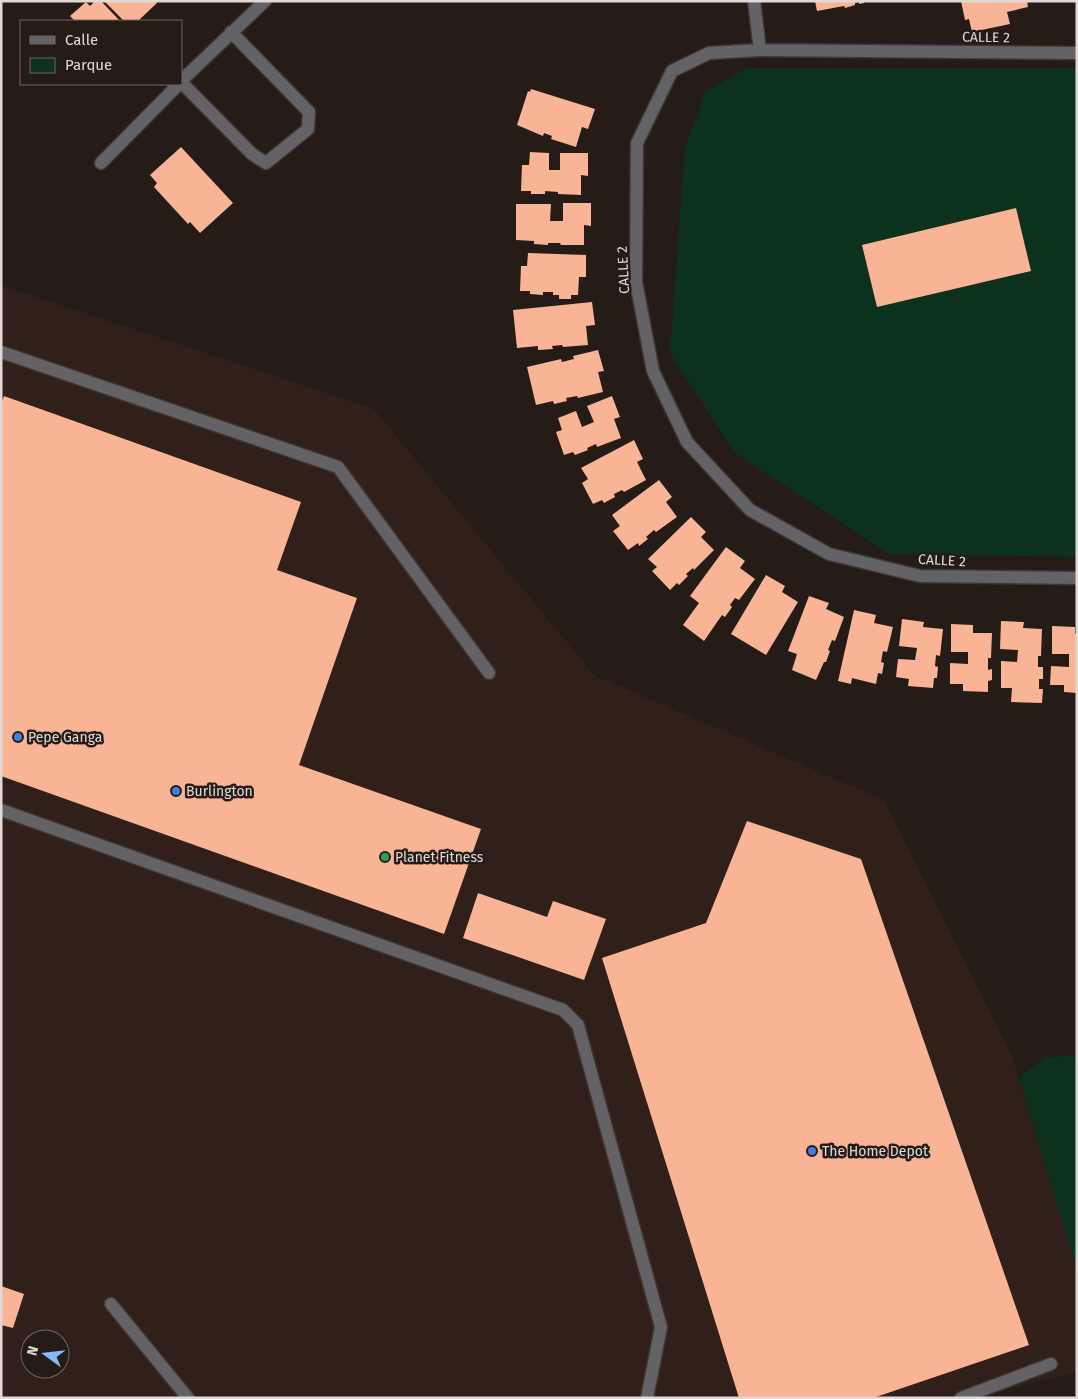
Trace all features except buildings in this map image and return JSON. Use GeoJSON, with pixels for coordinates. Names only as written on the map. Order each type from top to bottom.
{"type":"FeatureCollection","features":[{"type":"Feature","properties":{"kind":"street"},"geometry":{"type":"LineString","coordinates":[[182,80],[265,1]]}},
{"type":"Feature","properties":{"kind":"street"},"geometry":{"type":"LineString","coordinates":[[754,1],[760,50]]}},
{"type":"Feature","properties":{"kind":"street"},"geometry":{"type":"LineString","coordinates":[[182,84],[252,154],[266,163],[308,129],[309,112],[231,32]]}},
{"type":"Feature","properties":{"kind":"street","name":"CALLE 2"},"geometry":{"type":"LineString","coordinates":[[1077,53],[760,50],[709,52],[672,71],[637,143],[636,282],[653,371],[687,442],[750,510],[829,554],[920,576],[1077,578]]}},
{"type":"Feature","properties":{"kind":"street"},"geometry":{"type":"LineString","coordinates":[[101,163],[177,85]]}},
{"type":"Feature","properties":{"kind":"street"},"geometry":{"type":"LineString","coordinates":[[1,352],[338,467],[489,673]]}},
{"type":"Feature","properties":{"kind":"street"},"geometry":{"type":"LineString","coordinates":[[1,810],[563,1010],[578,1025],[661,1327],[647,1398]]}},
{"type":"Feature","properties":{"kind":"street"},"geometry":{"type":"LineString","coordinates":[[111,1304],[188,1398]]}},
{"type":"Feature","properties":{"kind":"street"},"geometry":{"type":"LineString","coordinates":[[961,1398],[1051,1364]]}},
{"type":"Feature","properties":{"kind":"shaded area"},"geometry":{"type":"Polygon","coordinates":[[[1,285],[374,409],[594,675],[884,800],[1012,1056],[1077,1270],[1077,1372],[976,1398],[1,1398],[1,285]]]}},
{"type":"Feature","properties":{"kind":"green space"},"geometry":{"type":"Polygon","coordinates":[[[747,68],[1077,68],[1077,557],[889,554],[735,453],[670,353],[685,148],[705,92],[747,68]]]}},
{"type":"Feature","properties":{"kind":"green space"},"geometry":{"type":"Polygon","coordinates":[[[1070,1056],[1077,1058],[1077,1270],[1019,1078],[1046,1057],[1070,1056]]]}},
{"type":"Feature","properties":{"kind":"place","name":"Pepe Ganga"},"geometry":{"type":"Point","coordinates":[18,737]}},
{"type":"Feature","properties":{"kind":"place","name":"Burlington"},"geometry":{"type":"Point","coordinates":[176,791]}},
{"type":"Feature","properties":{"kind":"place","name":"Planet Fitness"},"geometry":{"type":"Point","coordinates":[385,857]}},
{"type":"Feature","properties":{"kind":"place","name":"The Home Depot"},"geometry":{"type":"Point","coordinates":[812,1151]}}]}
